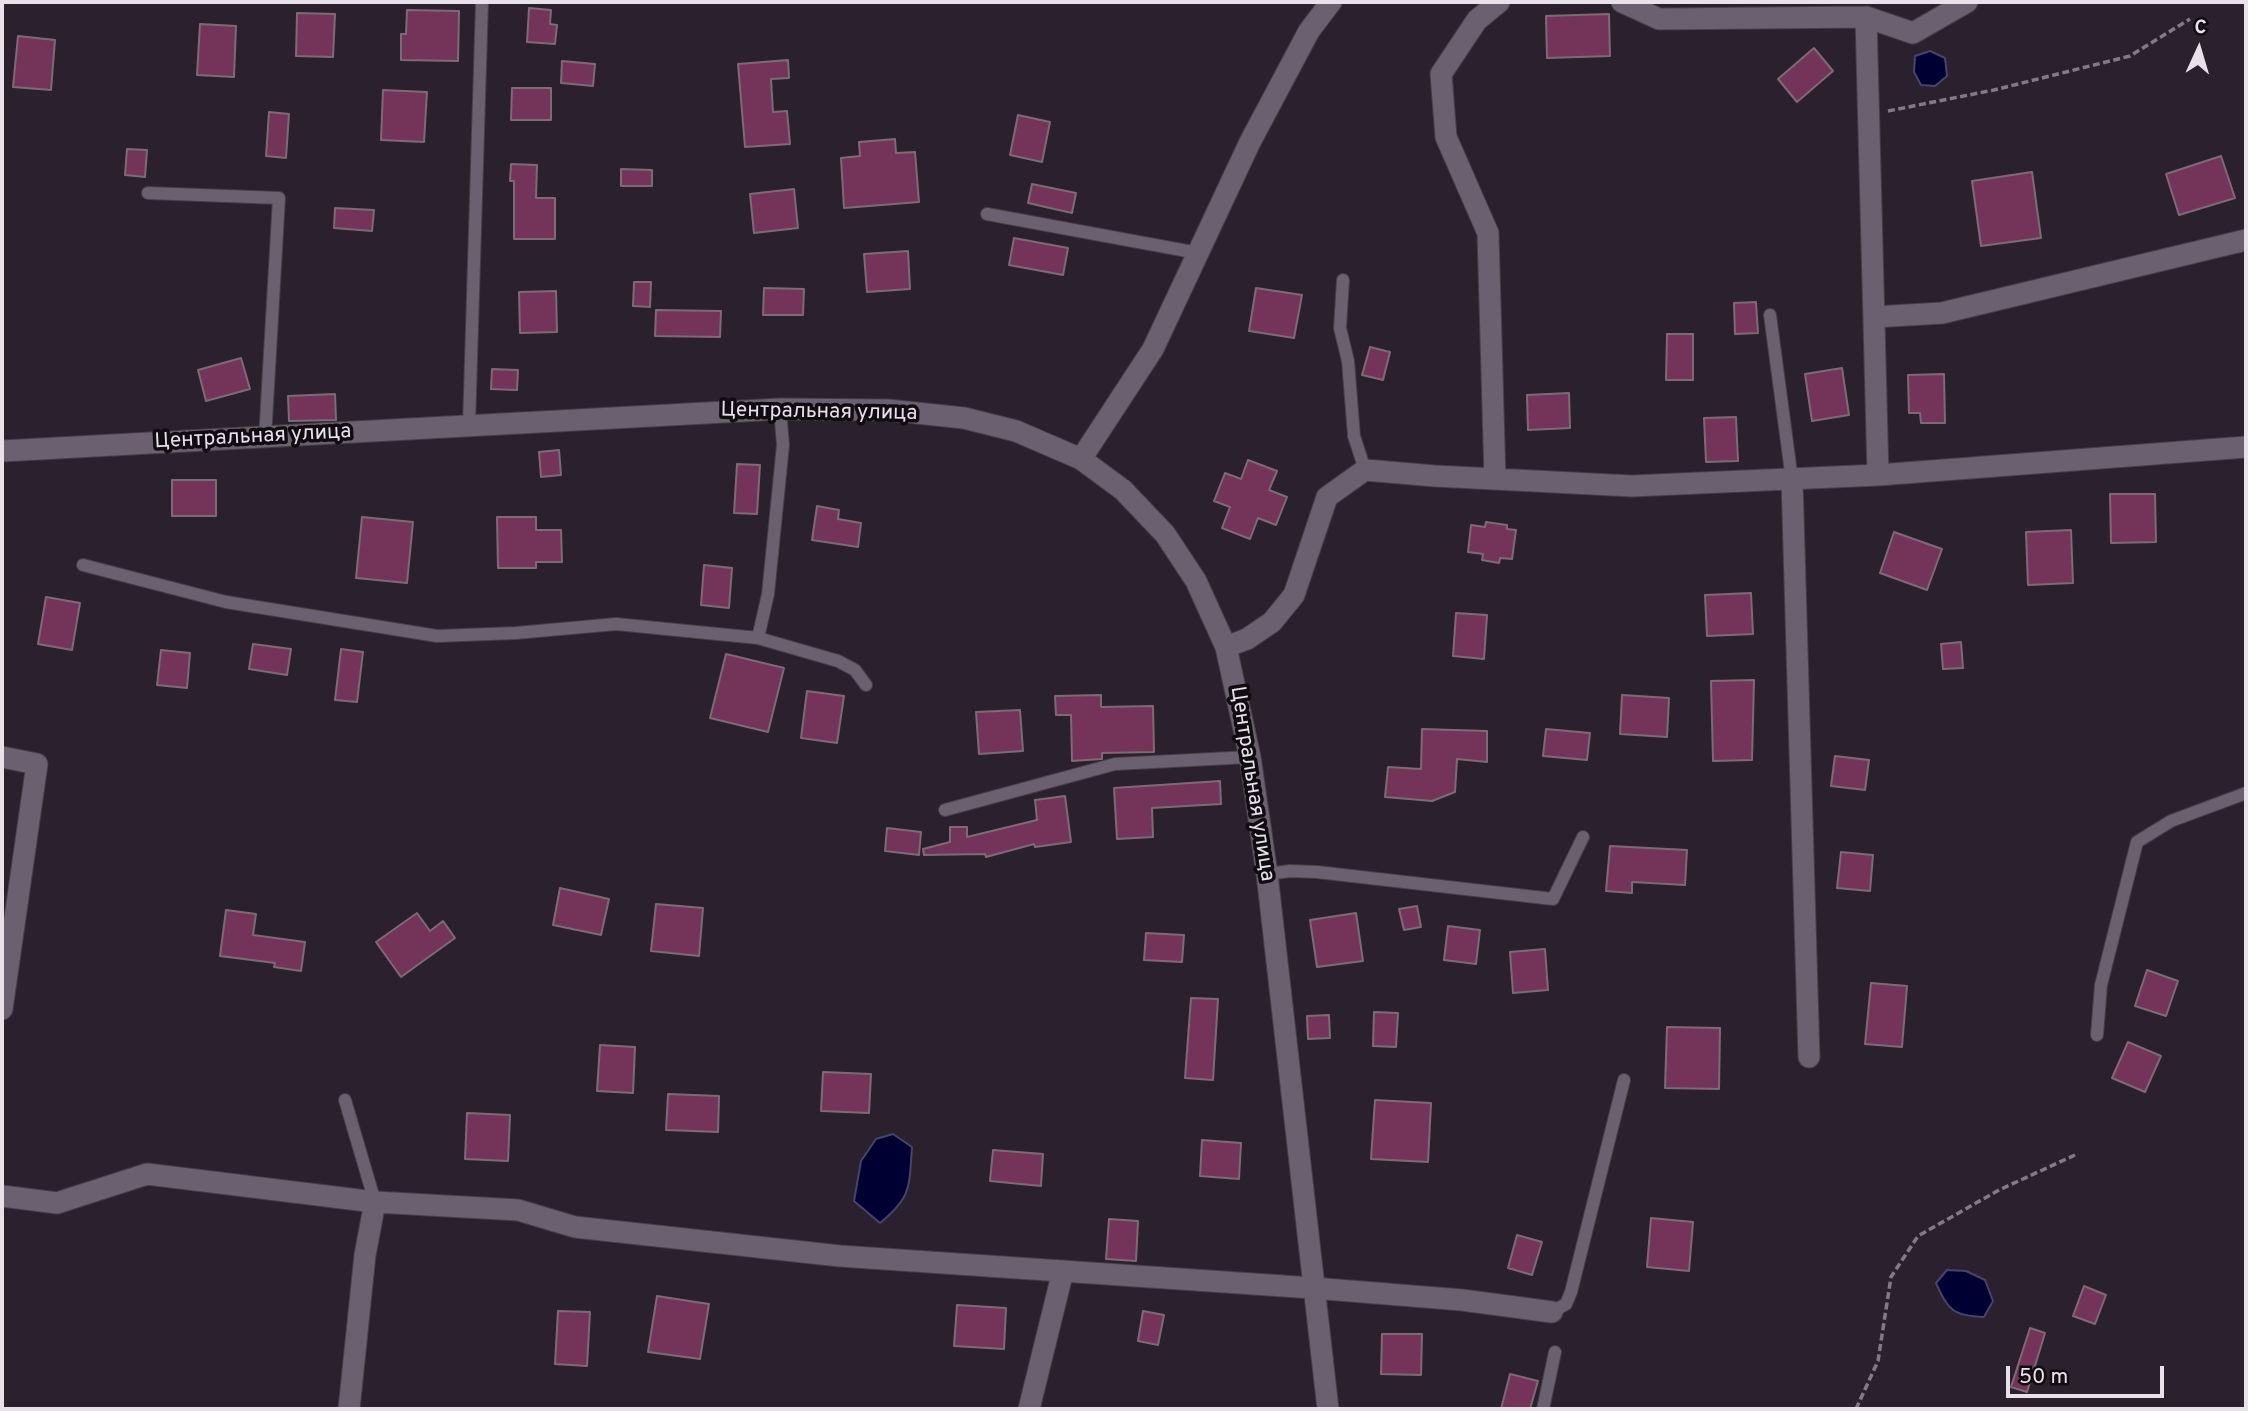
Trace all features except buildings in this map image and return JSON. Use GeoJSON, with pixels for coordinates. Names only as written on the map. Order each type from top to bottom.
{"type":"FeatureCollection","features":[{"type":"Feature","properties":{"kind":"street"},"geometry":{"type":"LineString","coordinates":[[1081,459],[1153,349],[1272,101],[1309,31],[1331,2]]}},
{"type":"Feature","properties":{"kind":"street"},"geometry":{"type":"LineString","coordinates":[[1495,479],[1488,233],[1446,136],[1441,74],[1477,20],[1499,2]]}},
{"type":"Feature","properties":{"kind":"street"},"geometry":{"type":"LineString","coordinates":[[1622,2],[1659,19],[1866,17],[1913,33],[1967,2]]}},
{"type":"Feature","properties":{"kind":"street"},"geometry":{"type":"LineString","coordinates":[[1866,17],[1878,475]]}},
{"type":"Feature","properties":{"kind":"street"},"geometry":{"type":"LineString","coordinates":[[1874,317],[1942,313],[2246,240]]}},
{"type":"Feature","properties":{"kind":"street","name":"Центральная улица"},"geometry":{"type":"LineString","coordinates":[[2,451],[780,409],[888,410],[964,418],[1016,431],[1081,459],[1123,490],[1165,534],[1196,580],[1226,647],[1250,758],[1267,874],[1328,1409]]}},
{"type":"Feature","properties":{"kind":"street"},"geometry":{"type":"LineString","coordinates":[[1226,647],[1247,639],[1272,622],[1294,595],[1327,497],[1364,470],[1632,486],[1792,481],[2246,447]]}},
{"type":"Feature","properties":{"kind":"street"},"geometry":{"type":"LineString","coordinates":[[1792,481],[1809,1057]]}},
{"type":"Feature","properties":{"kind":"street"},"geometry":{"type":"LineString","coordinates":[[2,757],[37,764],[2,1009]]}},
{"type":"Feature","properties":{"kind":"street"},"geometry":{"type":"LineString","coordinates":[[2,1196],[57,1203],[147,1174],[375,1202],[518,1210],[575,1227],[840,1256],[1313,1288],[1462,1300],[1552,1312]]}},
{"type":"Feature","properties":{"kind":"street"},"geometry":{"type":"LineString","coordinates":[[349,1409],[365,1255],[375,1202]]}},
{"type":"Feature","properties":{"kind":"street"},"geometry":{"type":"LineString","coordinates":[[1029,1409],[1063,1271]]}},
{"type":"Feature","properties":{"kind":"lane"},"geometry":{"type":"LineString","coordinates":[[469,425],[482,2]]}},
{"type":"Feature","properties":{"kind":"lane"},"geometry":{"type":"LineString","coordinates":[[148,193],[279,198],[265,438]]}},
{"type":"Feature","properties":{"kind":"lane"},"geometry":{"type":"LineString","coordinates":[[986,214],[1198,253]]}},
{"type":"Feature","properties":{"kind":"lane"},"geometry":{"type":"LineString","coordinates":[[1343,280],[1340,328],[1348,360],[1354,436],[1364,470]]}},
{"type":"Feature","properties":{"kind":"lane"},"geometry":{"type":"LineString","coordinates":[[1770,314],[1792,481]]}},
{"type":"Feature","properties":{"kind":"lane"},"geometry":{"type":"LineString","coordinates":[[758,638],[768,594],[781,459],[780,409]]}},
{"type":"Feature","properties":{"kind":"lane"},"geometry":{"type":"LineString","coordinates":[[83,565],[226,602],[437,636],[617,624],[758,638],[838,661],[855,670],[866,685]]}},
{"type":"Feature","properties":{"kind":"lane"},"geometry":{"type":"LineString","coordinates":[[945,810],[1115,764],[1250,758]]}},
{"type":"Feature","properties":{"kind":"lane"},"geometry":{"type":"LineString","coordinates":[[2097,1035],[2101,985],[2137,842],[2171,821],[2246,793]]}},
{"type":"Feature","properties":{"kind":"lane"},"geometry":{"type":"LineString","coordinates":[[1267,874],[1317,872],[1553,899],[1583,837]]}},
{"type":"Feature","properties":{"kind":"lane"},"geometry":{"type":"LineString","coordinates":[[1552,1312],[1566,1304],[1571,1292],[1624,1080]]}},
{"type":"Feature","properties":{"kind":"lane"},"geometry":{"type":"LineString","coordinates":[[345,1100],[375,1202]]}},
{"type":"Feature","properties":{"kind":"lane"},"geometry":{"type":"LineString","coordinates":[[1543,1409],[1555,1352]]}},
{"type":"Feature","properties":{"kind":"path"},"geometry":{"type":"LineString","coordinates":[[1868,115],[1994,90],[2130,56],[2190,19]]}},
{"type":"Feature","properties":{"kind":"path"},"geometry":{"type":"LineString","coordinates":[[1856,1409],[1878,1361],[1891,1277],[1918,1236],[1999,1190],[2075,1155]]}},
{"type":"Feature","properties":{"kind":"shaded area"},"geometry":{"type":"Polygon","coordinates":[[[1930,51],[1945,58],[1947,76],[1935,86],[1921,85],[1914,72],[1915,56],[1930,51]]]}},
{"type":"Feature","properties":{"kind":"shaded area"},"geometry":{"type":"Polygon","coordinates":[[[893,1134],[912,1147],[909,1182],[898,1206],[880,1223],[854,1201],[861,1161],[876,1139],[893,1134]]]}},
{"type":"Feature","properties":{"kind":"shaded area"},"geometry":{"type":"Polygon","coordinates":[[[1947,1270],[1966,1271],[1985,1280],[1993,1301],[1984,1317],[1958,1313],[1944,1300],[1936,1283],[1947,1270]]]}}]}
